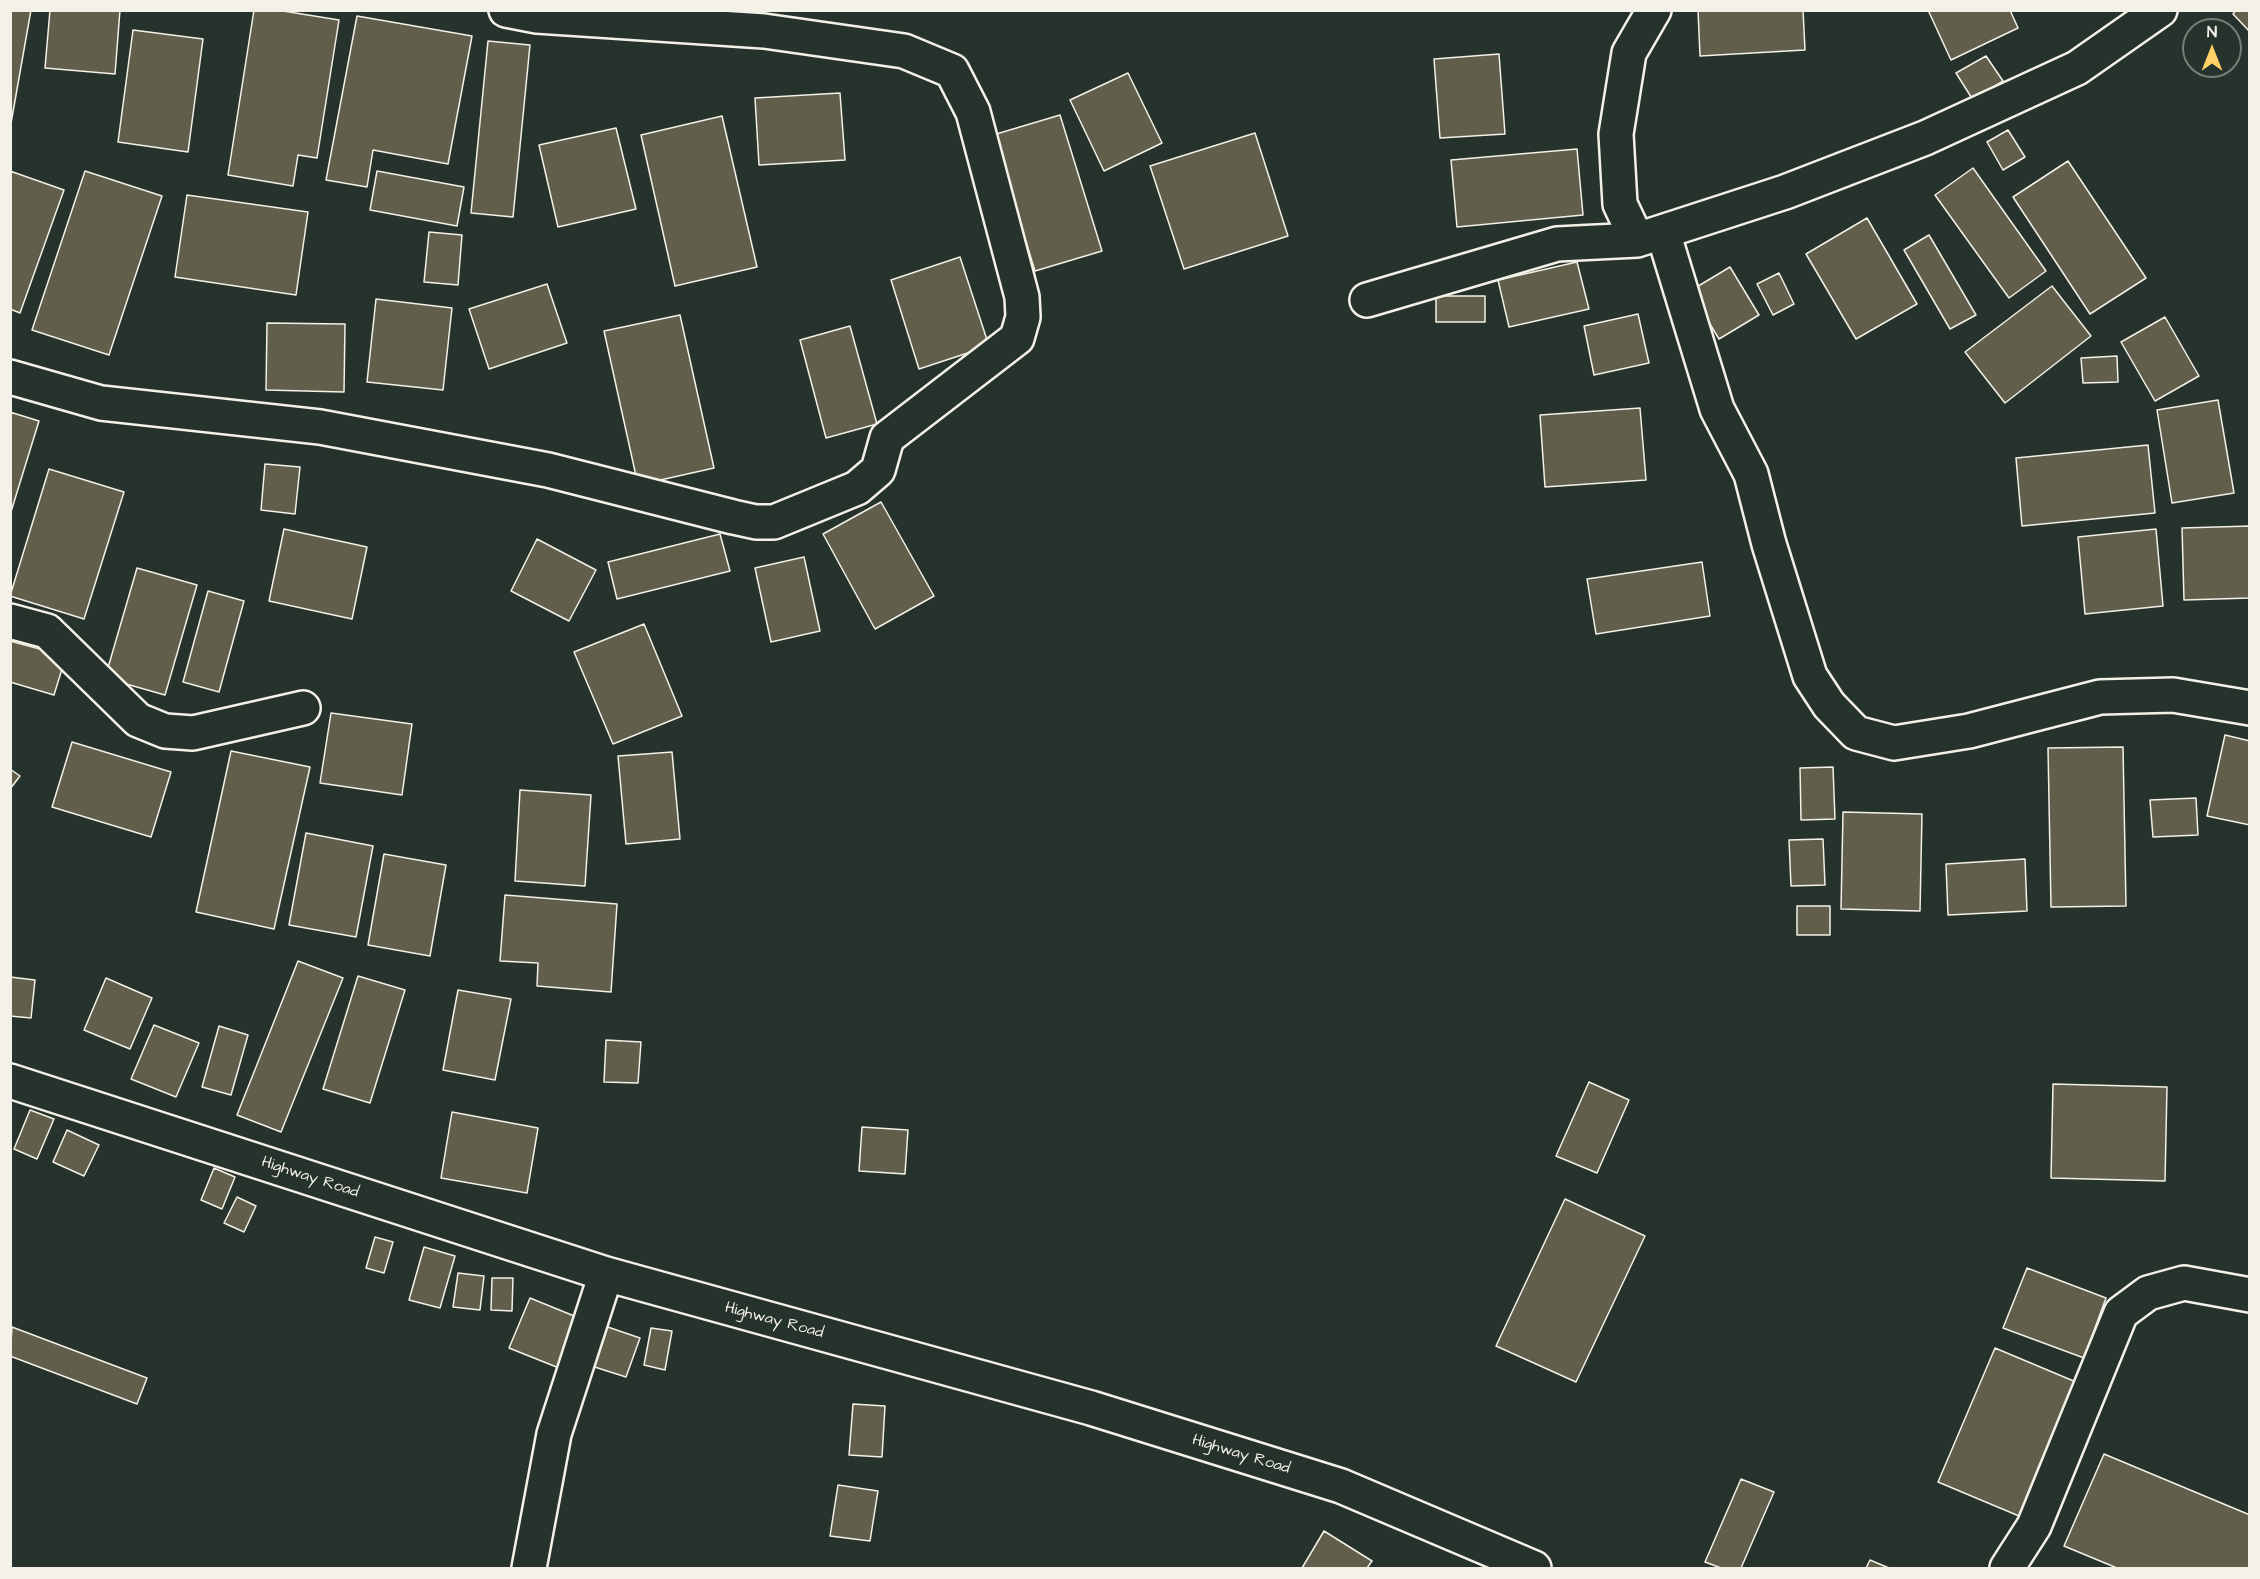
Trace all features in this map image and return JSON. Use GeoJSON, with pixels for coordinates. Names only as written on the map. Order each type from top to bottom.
{"type":"FeatureCollection","features":[{"type":"Feature","properties":{"kind":"street"},"geometry":{"type":"LineString","coordinates":[[10,377],[101,403],[320,427],[548,470],[733,517],[756,522],[774,522],[857,488],[878,470],[887,438],[1017,338],[1023,317],[1022,297],[973,112],[952,71],[904,51],[787,34],[537,16],[506,10]]}},
{"type":"Feature","properties":{"kind":"street"},"geometry":{"type":"LineString","coordinates":[[1654,10],[1629,53],[1616,134],[1620,204],[1650,236],[1717,409],[1751,474],[1768,544],[1810,676],[1829,705],[1856,733],[1894,742],[1969,731],[2100,697],[2173,695],[2250,708]]}},
{"type":"Feature","properties":{"kind":"street"},"geometry":{"type":"LineString","coordinates":[[1367,300],[1557,244],[1650,236],[1785,192],[1925,138],[2076,68],[2160,10]]}},
{"type":"Feature","properties":{"kind":"street"},"geometry":{"type":"LineString","coordinates":[[10,621],[47,631],[138,720],[165,731],[193,733],[303,708]]}},
{"type":"Feature","properties":{"kind":"street","name":"Highway Road"},"geometry":{"type":"LineString","coordinates":[[10,1081],[606,1274],[1091,1408],[1341,1486],[1534,1569]]}},
{"type":"Feature","properties":{"kind":"street"},"geometry":{"type":"LineString","coordinates":[[530,1569],[554,1434],[606,1274]]}},
{"type":"Feature","properties":{"kind":"street"},"geometry":{"type":"LineString","coordinates":[[2007,1569],[2034,1526],[2121,1313],[2148,1293],[2184,1283],[2250,1295]]}},
{"type":"Feature","properties":{"kind":"building"},"geometry":{"type":"Polygon","coordinates":[[[10,10],[31,10],[10,129],[10,10]]]}},
{"type":"Feature","properties":{"kind":"building"},"geometry":{"type":"Polygon","coordinates":[[[50,10],[120,10],[115,74],[45,68],[50,10]]]}},
{"type":"Feature","properties":{"kind":"building"},"geometry":{"type":"Polygon","coordinates":[[[254,10],[277,10],[339,20],[317,158],[298,155],[293,186],[228,175],[254,10]]]}},
{"type":"Feature","properties":{"kind":"building"},"geometry":{"type":"Polygon","coordinates":[[[1698,10],[1803,10],[1805,50],[1700,56],[1698,10]]]}},
{"type":"Feature","properties":{"kind":"building"},"geometry":{"type":"Polygon","coordinates":[[[1928,10],[2010,10],[2018,28],[1951,60],[1928,10]]]}},
{"type":"Feature","properties":{"kind":"building"},"geometry":{"type":"Polygon","coordinates":[[[2236,10],[2250,10],[2250,32],[2242,24],[2242,18],[2237,18],[2233,14],[2236,10]]]}},
{"type":"Feature","properties":{"kind":"building"},"geometry":{"type":"Polygon","coordinates":[[[357,16],[472,36],[448,164],[373,150],[367,187],[326,180],[357,16]]]}},
{"type":"Feature","properties":{"kind":"building"},"geometry":{"type":"Polygon","coordinates":[[[133,30],[203,39],[188,152],[118,142],[133,30]]]}},
{"type":"Feature","properties":{"kind":"building"},"geometry":{"type":"Polygon","coordinates":[[[488,41],[530,45],[513,217],[471,213],[488,41]]]}},
{"type":"Feature","properties":{"kind":"building"},"geometry":{"type":"Polygon","coordinates":[[[1499,54],[1505,134],[1440,138],[1434,59],[1499,54]]]}},
{"type":"Feature","properties":{"kind":"building"},"geometry":{"type":"Polygon","coordinates":[[[1986,56],[2003,81],[1973,100],[1956,73],[1986,56]]]}},
{"type":"Feature","properties":{"kind":"building"},"geometry":{"type":"Polygon","coordinates":[[[1128,73],[1162,143],[1104,171],[1070,100],[1128,73]]]}},
{"type":"Feature","properties":{"kind":"building"},"geometry":{"type":"Polygon","coordinates":[[[840,93],[845,160],[759,165],[755,98],[840,93]]]}},
{"type":"Feature","properties":{"kind":"building"},"geometry":{"type":"Polygon","coordinates":[[[1060,115],[1102,251],[1035,271],[993,135],[1060,115]]]}},
{"type":"Feature","properties":{"kind":"building"},"geometry":{"type":"Polygon","coordinates":[[[722,116],[757,267],[675,286],[641,135],[722,116]]]}},
{"type":"Feature","properties":{"kind":"building"},"geometry":{"type":"Polygon","coordinates":[[[616,128],[636,209],[558,227],[539,145],[616,128]]]}},
{"type":"Feature","properties":{"kind":"building"},"geometry":{"type":"Polygon","coordinates":[[[2008,130],[2025,157],[2003,170],[1987,142],[2008,130]]]}},
{"type":"Feature","properties":{"kind":"building"},"geometry":{"type":"Polygon","coordinates":[[[1255,133],[1288,236],[1184,269],[1150,166],[1255,133]]]}},
{"type":"Feature","properties":{"kind":"building"},"geometry":{"type":"Polygon","coordinates":[[[1577,149],[1583,215],[1457,227],[1451,160],[1577,149]]]}},
{"type":"Feature","properties":{"kind":"building"},"geometry":{"type":"Polygon","coordinates":[[[2068,161],[2146,278],[2090,314],[2013,197],[2068,161]]]}},
{"type":"Feature","properties":{"kind":"building"},"geometry":{"type":"Polygon","coordinates":[[[1973,168],[2046,271],[2009,298],[1935,195],[1973,168]]]}},
{"type":"Feature","properties":{"kind":"building"},"geometry":{"type":"Polygon","coordinates":[[[10,171],[64,190],[20,313],[10,309],[10,171]]]}},
{"type":"Feature","properties":{"kind":"building"},"geometry":{"type":"Polygon","coordinates":[[[85,171],[162,196],[109,355],[32,330],[85,171]]]}},
{"type":"Feature","properties":{"kind":"building"},"geometry":{"type":"Polygon","coordinates":[[[377,171],[464,187],[457,226],[370,210],[377,171]]]}},
{"type":"Feature","properties":{"kind":"building"},"geometry":{"type":"Polygon","coordinates":[[[187,195],[308,212],[296,295],[175,277],[187,195]]]}},
{"type":"Feature","properties":{"kind":"building"},"geometry":{"type":"Polygon","coordinates":[[[1867,218],[1917,304],[1856,339],[1806,254],[1867,218]]]}},
{"type":"Feature","properties":{"kind":"building"},"geometry":{"type":"Polygon","coordinates":[[[429,232],[462,235],[458,285],[424,282],[429,232]]]}},
{"type":"Feature","properties":{"kind":"building"},"geometry":{"type":"Polygon","coordinates":[[[1929,235],[1976,315],[1950,329],[1904,250],[1929,235]]]}},
{"type":"Feature","properties":{"kind":"building"},"geometry":{"type":"Polygon","coordinates":[[[960,257],[989,346],[919,369],[891,280],[960,257]]]}},
{"type":"Feature","properties":{"kind":"building"},"geometry":{"type":"Polygon","coordinates":[[[1577,262],[1589,309],[1509,327],[1498,280],[1577,262]]]}},
{"type":"Feature","properties":{"kind":"building"},"geometry":{"type":"Polygon","coordinates":[[[1730,267],[1759,315],[1719,339],[1690,291],[1730,267]]]}},
{"type":"Feature","properties":{"kind":"building"},"geometry":{"type":"Polygon","coordinates":[[[1779,273],[1794,304],[1773,315],[1757,284],[1779,273]]]}},
{"type":"Feature","properties":{"kind":"building"},"geometry":{"type":"Polygon","coordinates":[[[547,284],[567,343],[489,369],[469,309],[547,284]]]}},
{"type":"Feature","properties":{"kind":"building"},"geometry":{"type":"Polygon","coordinates":[[[2052,286],[2091,336],[2005,403],[1965,352],[2052,286]]]}},
{"type":"Feature","properties":{"kind":"building"},"geometry":{"type":"Polygon","coordinates":[[[1436,296],[1485,296],[1485,322],[1436,322],[1436,296]]]}},
{"type":"Feature","properties":{"kind":"building"},"geometry":{"type":"Polygon","coordinates":[[[376,299],[452,308],[443,390],[367,382],[376,299]]]}},
{"type":"Feature","properties":{"kind":"building"},"geometry":{"type":"Polygon","coordinates":[[[1638,314],[1649,363],[1594,375],[1584,326],[1638,314]]]}},
{"type":"Feature","properties":{"kind":"building"},"geometry":{"type":"Polygon","coordinates":[[[680,315],[714,468],[638,485],[604,331],[680,315]]]}},
{"type":"Feature","properties":{"kind":"building"},"geometry":{"type":"Polygon","coordinates":[[[2165,317],[2199,376],[2155,401],[2121,342],[2165,317]]]}},
{"type":"Feature","properties":{"kind":"building"},"geometry":{"type":"Polygon","coordinates":[[[267,323],[345,324],[344,392],[266,390],[267,323]]]}},
{"type":"Feature","properties":{"kind":"building"},"geometry":{"type":"Polygon","coordinates":[[[850,326],[877,424],[826,438],[800,340],[850,326]]]}},
{"type":"Feature","properties":{"kind":"building"},"geometry":{"type":"Polygon","coordinates":[[[2117,356],[2118,382],[2083,383],[2081,358],[2117,356]]]}},
{"type":"Feature","properties":{"kind":"building"},"geometry":{"type":"Polygon","coordinates":[[[2218,400],[2234,493],[2172,503],[2157,410],[2218,400]]]}},
{"type":"Feature","properties":{"kind":"building"},"geometry":{"type":"Polygon","coordinates":[[[1640,408],[1646,480],[1545,487],[1540,415],[1640,408]]]}},
{"type":"Feature","properties":{"kind":"building"},"geometry":{"type":"Polygon","coordinates":[[[10,412],[39,421],[10,515],[10,412]]]}},
{"type":"Feature","properties":{"kind":"building"},"geometry":{"type":"Polygon","coordinates":[[[2148,445],[2155,513],[2022,526],[2016,458],[2148,445]]]}},
{"type":"Feature","properties":{"kind":"building"},"geometry":{"type":"Polygon","coordinates":[[[265,464],[300,467],[295,514],[261,510],[265,464]]]}},
{"type":"Feature","properties":{"kind":"building"},"geometry":{"type":"Polygon","coordinates":[[[49,469],[124,492],[84,619],[10,596],[49,469]]]}},
{"type":"Feature","properties":{"kind":"building"},"geometry":{"type":"Polygon","coordinates":[[[881,502],[934,596],[875,629],[823,534],[881,502]]]}},
{"type":"Feature","properties":{"kind":"building"},"geometry":{"type":"Polygon","coordinates":[[[2250,526],[2250,598],[2184,600],[2182,528],[2250,526]]]}},
{"type":"Feature","properties":{"kind":"building"},"geometry":{"type":"Polygon","coordinates":[[[284,529],[367,547],[352,619],[269,601],[284,529]]]}},
{"type":"Feature","properties":{"kind":"building"},"geometry":{"type":"Polygon","coordinates":[[[2156,529],[2163,606],[2085,614],[2078,537],[2156,529]]]}},
{"type":"Feature","properties":{"kind":"building"},"geometry":{"type":"Polygon","coordinates":[[[720,534],[730,571],[617,599],[608,562],[720,534]]]}},
{"type":"Feature","properties":{"kind":"building"},"geometry":{"type":"Polygon","coordinates":[[[537,539],[596,570],[569,621],[511,591],[537,539]]]}},
{"type":"Feature","properties":{"kind":"building"},"geometry":{"type":"Polygon","coordinates":[[[804,557],[820,631],[771,642],[755,568],[804,557]]]}},
{"type":"Feature","properties":{"kind":"building"},"geometry":{"type":"Polygon","coordinates":[[[1702,562],[1710,616],[1596,634],[1587,579],[1702,562]]]}},
{"type":"Feature","properties":{"kind":"building"},"geometry":{"type":"Polygon","coordinates":[[[137,568],[197,585],[165,695],[105,678],[137,568]]]}},
{"type":"Feature","properties":{"kind":"building"},"geometry":{"type":"Polygon","coordinates":[[[208,591],[244,601],[219,692],[183,682],[208,591]]]}},
{"type":"Feature","properties":{"kind":"building"},"geometry":{"type":"Polygon","coordinates":[[[644,624],[682,716],[613,744],[574,652],[644,624]]]}},
{"type":"Feature","properties":{"kind":"building"},"geometry":{"type":"Polygon","coordinates":[[[10,641],[66,656],[54,695],[10,682],[10,641]]]}},
{"type":"Feature","properties":{"kind":"building"},"geometry":{"type":"Polygon","coordinates":[[[331,713],[412,724],[402,795],[320,783],[331,713]]]}},
{"type":"Feature","properties":{"kind":"building"},"geometry":{"type":"Polygon","coordinates":[[[2225,735],[2250,741],[2250,825],[2207,816],[2225,735]]]}},
{"type":"Feature","properties":{"kind":"building"},"geometry":{"type":"Polygon","coordinates":[[[72,742],[171,772],[151,837],[52,807],[72,742]]]}},
{"type":"Feature","properties":{"kind":"building"},"geometry":{"type":"Polygon","coordinates":[[[2123,747],[2126,906],[2051,907],[2048,748],[2123,747]]]}},
{"type":"Feature","properties":{"kind":"building"},"geometry":{"type":"Polygon","coordinates":[[[231,751],[310,767],[274,929],[196,912],[231,751]]]}},
{"type":"Feature","properties":{"kind":"building"},"geometry":{"type":"Polygon","coordinates":[[[672,752],[680,839],[626,844],[618,756],[672,752]]]}},
{"type":"Feature","properties":{"kind":"building"},"geometry":{"type":"Polygon","coordinates":[[[1833,767],[1835,819],[1801,820],[1800,768],[1833,767]]]}},
{"type":"Feature","properties":{"kind":"building"},"geometry":{"type":"Polygon","coordinates":[[[10,769],[20,776],[10,789],[10,769]]]}},
{"type":"Feature","properties":{"kind":"building"},"geometry":{"type":"Polygon","coordinates":[[[520,790],[591,795],[585,886],[515,881],[520,790]]]}},
{"type":"Feature","properties":{"kind":"building"},"geometry":{"type":"Polygon","coordinates":[[[2196,798],[2198,835],[2153,837],[2150,800],[2196,798]]]}},
{"type":"Feature","properties":{"kind":"building"},"geometry":{"type":"Polygon","coordinates":[[[1843,812],[1922,814],[1920,911],[1841,909],[1843,812]]]}},
{"type":"Feature","properties":{"kind":"building"},"geometry":{"type":"Polygon","coordinates":[[[306,833],[373,846],[356,937],[289,925],[306,833]]]}},
{"type":"Feature","properties":{"kind":"building"},"geometry":{"type":"Polygon","coordinates":[[[1823,839],[1825,885],[1791,886],[1789,840],[1823,839]]]}},
{"type":"Feature","properties":{"kind":"building"},"geometry":{"type":"Polygon","coordinates":[[[384,854],[446,865],[430,956],[368,945],[384,854]]]}},
{"type":"Feature","properties":{"kind":"building"},"geometry":{"type":"Polygon","coordinates":[[[2025,859],[2027,911],[1948,915],[1946,864],[2025,859]]]}},
{"type":"Feature","properties":{"kind":"building"},"geometry":{"type":"Polygon","coordinates":[[[505,895],[617,904],[611,992],[537,986],[538,963],[500,961],[505,895]]]}},
{"type":"Feature","properties":{"kind":"building"},"geometry":{"type":"Polygon","coordinates":[[[1797,906],[1830,906],[1830,935],[1797,935],[1797,906]]]}},
{"type":"Feature","properties":{"kind":"building"},"geometry":{"type":"Polygon","coordinates":[[[298,961],[343,978],[281,1132],[237,1115],[298,961]]]}},
{"type":"Feature","properties":{"kind":"building"},"geometry":{"type":"Polygon","coordinates":[[[358,976],[405,990],[370,1103],[323,1089],[358,976]]]}},
{"type":"Feature","properties":{"kind":"building"},"geometry":{"type":"Polygon","coordinates":[[[10,977],[35,980],[31,1018],[10,1016],[10,977]]]}},
{"type":"Feature","properties":{"kind":"building"},"geometry":{"type":"Polygon","coordinates":[[[106,978],[152,998],[130,1049],[84,1030],[106,978]]]}},
{"type":"Feature","properties":{"kind":"building"},"geometry":{"type":"Polygon","coordinates":[[[458,990],[511,999],[495,1080],[443,1070],[458,990]]]}},
{"type":"Feature","properties":{"kind":"building"},"geometry":{"type":"Polygon","coordinates":[[[154,1025],[199,1043],[176,1097],[131,1079],[154,1025]]]}},
{"type":"Feature","properties":{"kind":"building"},"geometry":{"type":"Polygon","coordinates":[[[219,1026],[248,1035],[231,1095],[202,1087],[219,1026]]]}},
{"type":"Feature","properties":{"kind":"building"},"geometry":{"type":"Polygon","coordinates":[[[606,1040],[641,1042],[638,1083],[604,1082],[606,1040]]]}},
{"type":"Feature","properties":{"kind":"building"},"geometry":{"type":"Polygon","coordinates":[[[1589,1082],[1629,1100],[1597,1173],[1556,1156],[1589,1082]]]}},
{"type":"Feature","properties":{"kind":"building"},"geometry":{"type":"Polygon","coordinates":[[[2053,1084],[2167,1087],[2165,1181],[2051,1178],[2053,1084]]]}},
{"type":"Feature","properties":{"kind":"building"},"geometry":{"type":"Polygon","coordinates":[[[30,1110],[54,1119],[37,1159],[14,1149],[30,1110]]]}},
{"type":"Feature","properties":{"kind":"building"},"geometry":{"type":"Polygon","coordinates":[[[452,1112],[538,1128],[527,1193],[441,1178],[452,1112]]]}},
{"type":"Feature","properties":{"kind":"building"},"geometry":{"type":"Polygon","coordinates":[[[862,1127],[908,1130],[905,1174],[859,1171],[862,1127]]]}},
{"type":"Feature","properties":{"kind":"building"},"geometry":{"type":"Polygon","coordinates":[[[67,1130],[99,1145],[84,1176],[53,1162],[67,1130]]]}},
{"type":"Feature","properties":{"kind":"building"},"geometry":{"type":"Polygon","coordinates":[[[214,1168],[235,1177],[222,1209],[201,1200],[214,1168]]]}},
{"type":"Feature","properties":{"kind":"building"},"geometry":{"type":"Polygon","coordinates":[[[237,1197],[256,1206],[244,1232],[224,1223],[237,1197]]]}},
{"type":"Feature","properties":{"kind":"building"},"geometry":{"type":"Polygon","coordinates":[[[1565,1199],[1645,1236],[1576,1382],[1496,1346],[1565,1199]]]}},
{"type":"Feature","properties":{"kind":"building"},"geometry":{"type":"Polygon","coordinates":[[[375,1237],[393,1242],[384,1273],[366,1268],[375,1237]]]}},
{"type":"Feature","properties":{"kind":"building"},"geometry":{"type":"Polygon","coordinates":[[[424,1247],[455,1256],[440,1308],[409,1300],[424,1247]]]}},
{"type":"Feature","properties":{"kind":"building"},"geometry":{"type":"Polygon","coordinates":[[[2027,1268],[2106,1298],[2084,1358],[2003,1328],[2027,1268]]]}},
{"type":"Feature","properties":{"kind":"building"},"geometry":{"type":"Polygon","coordinates":[[[458,1273],[484,1276],[480,1310],[453,1307],[458,1273]]]}},
{"type":"Feature","properties":{"kind":"building"},"geometry":{"type":"Polygon","coordinates":[[[492,1278],[513,1278],[512,1311],[491,1310],[492,1278]]]}},
{"type":"Feature","properties":{"kind":"building"},"geometry":{"type":"Polygon","coordinates":[[[530,1298],[584,1320],[564,1370],[509,1348],[530,1298]]]}},
{"type":"Feature","properties":{"kind":"building"},"geometry":{"type":"Polygon","coordinates":[[[596,1323],[640,1338],[626,1377],[582,1363],[596,1323]]]}},
{"type":"Feature","properties":{"kind":"building"},"geometry":{"type":"Polygon","coordinates":[[[12,1327],[147,1378],[137,1404],[10,1356],[12,1327]]]}},
{"type":"Feature","properties":{"kind":"building"},"geometry":{"type":"Polygon","coordinates":[[[651,1328],[672,1331],[665,1370],[644,1365],[651,1328]]]}},
{"type":"Feature","properties":{"kind":"building"},"geometry":{"type":"Polygon","coordinates":[[[1995,1348],[2076,1382],[2019,1516],[1938,1482],[1995,1348]]]}},
{"type":"Feature","properties":{"kind":"building"},"geometry":{"type":"Polygon","coordinates":[[[853,1404],[885,1406],[882,1457],[849,1455],[853,1404]]]}},
{"type":"Feature","properties":{"kind":"building"},"geometry":{"type":"Polygon","coordinates":[[[2104,1454],[2250,1515],[2249,1568],[2117,1568],[2064,1546],[2104,1454]]]}},
{"type":"Feature","properties":{"kind":"building"},"geometry":{"type":"Polygon","coordinates":[[[1741,1479],[1774,1492],[1741,1568],[1721,1568],[1705,1562],[1741,1479]]]}},
{"type":"Feature","properties":{"kind":"building"},"geometry":{"type":"Polygon","coordinates":[[[838,1485],[878,1491],[870,1541],[830,1536],[838,1485]]]}},
{"type":"Feature","properties":{"kind":"building"},"geometry":{"type":"Polygon","coordinates":[[[1324,1531],[1372,1561],[1367,1568],[1302,1568],[1324,1531]]]}},
{"type":"Feature","properties":{"kind":"building"},"geometry":{"type":"Polygon","coordinates":[[[1870,1560],[1889,1568],[1866,1568],[1870,1560]]]}}]}
